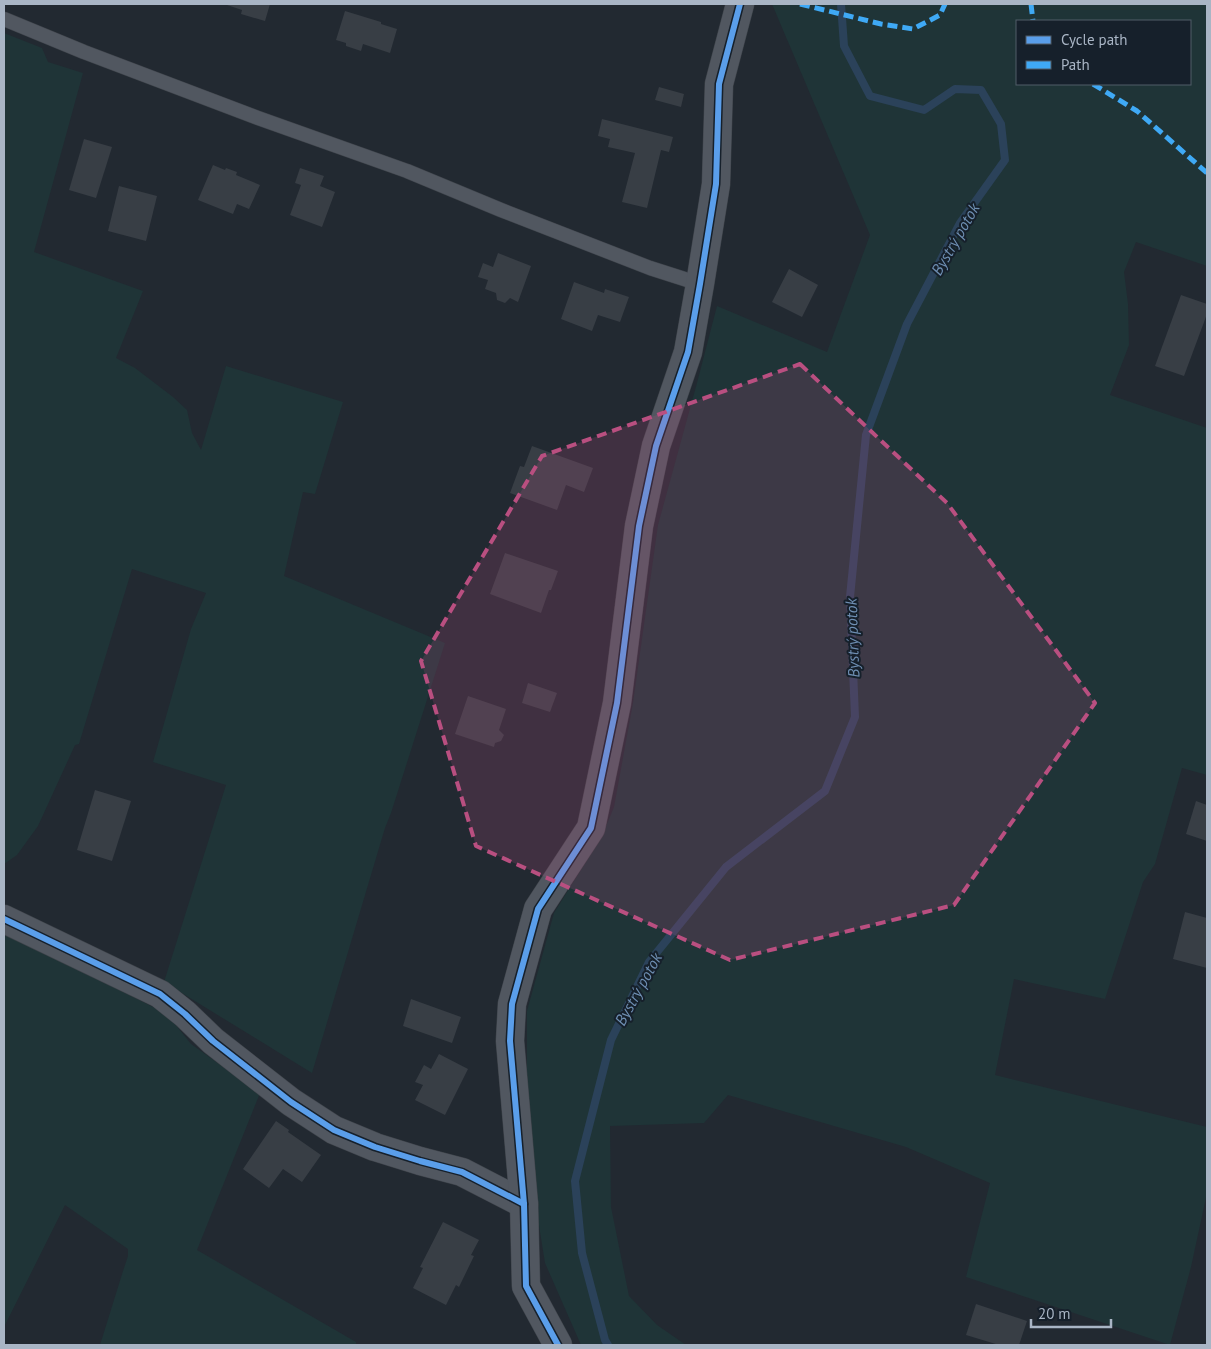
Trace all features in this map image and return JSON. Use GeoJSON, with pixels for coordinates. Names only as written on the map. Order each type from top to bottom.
{"type":"FeatureCollection","features":[{"type":"Feature","properties":{"kind":"street"},"geometry":{"type":"LineString","coordinates":[[558,1345],[526,1286],[524,1204],[510,1041],[512,1004],[538,909],[591,828],[617,703],[639,526],[656,446],[688,352],[716,184],[719,84],[740,4]]}},
{"type":"Feature","properties":{"kind":"street"},"geometry":{"type":"LineString","coordinates":[[4,918],[160,994],[185,1014],[213,1041],[291,1102],[334,1130],[375,1147],[462,1172],[524,1204]]}},
{"type":"Feature","properties":{"kind":"lane"},"geometry":{"type":"LineString","coordinates":[[4,19],[84,52],[240,111],[407,171],[650,268],[700,284]]}},
{"type":"Feature","properties":{"kind":"highlighted area"},"geometry":{"type":"Polygon","coordinates":[[[800,364],[947,503],[1095,703],[954,905],[730,960],[476,846],[421,661],[542,456],[800,364]]]}},
{"type":"Feature","properties":{"kind":"green space"},"geometry":{"type":"Polygon","coordinates":[[[772,4],[1207,4],[1207,266],[1136,242],[1124,272],[1128,304],[1129,345],[1110,395],[1207,428],[1207,775],[1182,768],[1155,864],[1143,882],[1105,999],[1014,979],[995,1075],[1207,1127],[1207,1193],[1191,1267],[1170,1345],[966,1277],[990,1183],[906,1147],[728,1095],[704,1123],[610,1126],[611,1207],[629,1296],[657,1325],[686,1345],[581,1345],[545,1263],[527,1151],[527,1011],[554,913],[602,836],[614,807],[633,703],[658,525],[717,306],[827,352],[870,235],[772,4]]]}},
{"type":"Feature","properties":{"kind":"green space"},"geometry":{"type":"Polygon","coordinates":[[[4,33],[42,48],[48,62],[83,73],[34,252],[143,291],[116,358],[135,368],[187,410],[192,433],[201,450],[226,366],[343,402],[315,494],[303,492],[284,576],[445,643],[385,828],[312,1073],[164,982],[226,785],[153,762],[191,629],[206,593],[132,569],[79,744],[75,745],[38,826],[17,855],[4,864],[4,33]]]}},
{"type":"Feature","properties":{"kind":"green space"},"geometry":{"type":"Polygon","coordinates":[[[4,932],[167,1014],[191,1044],[260,1093],[197,1250],[356,1342],[356,1345],[100,1345],[128,1256],[128,1249],[65,1205],[4,1327],[4,932]]]}},
{"type":"Feature","properties":{"kind":"building"},"geometry":{"type":"Polygon","coordinates":[[[224,4],[270,4],[265,21],[241,14],[242,10],[224,4]]]}},
{"type":"Feature","properties":{"kind":"building"},"geometry":{"type":"Polygon","coordinates":[[[345,11],[397,29],[390,53],[363,44],[361,51],[336,40],[345,11]]]}},
{"type":"Feature","properties":{"kind":"building"},"geometry":{"type":"Polygon","coordinates":[[[659,87],[684,94],[681,107],[655,100],[659,87]]]}},
{"type":"Feature","properties":{"kind":"building"},"geometry":{"type":"Polygon","coordinates":[[[602,119],[673,137],[669,152],[661,150],[647,208],[622,202],[635,153],[608,147],[610,139],[598,136],[602,119]]]}},
{"type":"Feature","properties":{"kind":"building"},"geometry":{"type":"Polygon","coordinates":[[[84,139],[112,147],[96,198],[69,190],[84,139]]]}},
{"type":"Feature","properties":{"kind":"building"},"geometry":{"type":"Polygon","coordinates":[[[213,165],[237,172],[236,175],[260,185],[249,209],[237,204],[233,214],[198,200],[213,165]]]}},
{"type":"Feature","properties":{"kind":"building"},"geometry":{"type":"Polygon","coordinates":[[[300,168],[324,176],[320,186],[335,192],[322,227],[290,215],[301,185],[295,183],[300,168]]]}},
{"type":"Feature","properties":{"kind":"building"},"geometry":{"type":"Polygon","coordinates":[[[119,186],[157,196],[146,241],[108,231],[119,186]]]}},
{"type":"Feature","properties":{"kind":"building"},"geometry":{"type":"Polygon","coordinates":[[[498,253],[531,266],[518,302],[510,298],[505,303],[497,300],[496,293],[485,289],[488,280],[478,277],[483,263],[493,267],[498,253]]]}},
{"type":"Feature","properties":{"kind":"building"},"geometry":{"type":"Polygon","coordinates":[[[789,269],[818,285],[802,317],[772,302],[789,269]]]}},
{"type":"Feature","properties":{"kind":"building"},"geometry":{"type":"Polygon","coordinates":[[[574,282],[604,293],[605,289],[629,297],[620,322],[598,315],[592,331],[561,319],[574,282]]]}},
{"type":"Feature","properties":{"kind":"building"},"geometry":{"type":"Polygon","coordinates":[[[1181,295],[1207,304],[1207,314],[1184,376],[1155,366],[1181,295]]]}},
{"type":"Feature","properties":{"kind":"building"},"geometry":{"type":"Polygon","coordinates":[[[532,446],[593,468],[584,492],[566,485],[557,510],[510,493],[520,466],[524,467],[532,446]]]}},
{"type":"Feature","properties":{"kind":"building"},"geometry":{"type":"Polygon","coordinates":[[[505,553],[558,571],[541,613],[490,594],[505,553]]]}},
{"type":"Feature","properties":{"kind":"building"},"geometry":{"type":"Polygon","coordinates":[[[528,683],[557,693],[550,712],[522,703],[528,683]]]}},
{"type":"Feature","properties":{"kind":"building"},"geometry":{"type":"Polygon","coordinates":[[[468,696],[506,709],[499,730],[504,735],[501,741],[495,743],[494,747],[455,734],[468,696]]]}},
{"type":"Feature","properties":{"kind":"building"},"geometry":{"type":"Polygon","coordinates":[[[95,790],[131,801],[112,861],[77,850],[95,790]]]}},
{"type":"Feature","properties":{"kind":"building"},"geometry":{"type":"Polygon","coordinates":[[[1196,801],[1207,805],[1207,841],[1186,834],[1196,801]]]}},
{"type":"Feature","properties":{"kind":"building"},"geometry":{"type":"Polygon","coordinates":[[[1185,912],[1207,918],[1207,968],[1173,959],[1185,912]]]}},
{"type":"Feature","properties":{"kind":"building"},"geometry":{"type":"Polygon","coordinates":[[[411,999],[461,1017],[452,1043],[403,1026],[411,999]]]}},
{"type":"Feature","properties":{"kind":"building"},"geometry":{"type":"Polygon","coordinates":[[[439,1054],[468,1069],[445,1115],[415,1100],[423,1085],[415,1082],[424,1065],[431,1069],[439,1054]]]}},
{"type":"Feature","properties":{"kind":"building"},"geometry":{"type":"Polygon","coordinates":[[[276,1121],[289,1130],[288,1132],[321,1155],[302,1182],[283,1169],[269,1188],[243,1169],[276,1121]]]}},
{"type":"Feature","properties":{"kind":"building"},"geometry":{"type":"Polygon","coordinates":[[[443,1222],[479,1240],[471,1255],[474,1256],[459,1287],[456,1285],[446,1305],[413,1288],[423,1268],[420,1267],[443,1222]]]}},
{"type":"Feature","properties":{"kind":"building"},"geometry":{"type":"Polygon","coordinates":[[[976,1304],[1027,1321],[1019,1345],[999,1345],[966,1335],[976,1304]]]}},
{"type":"Feature","properties":{"kind":"waterway","name":"Bystrý potok"},"geometry":{"type":"LineString","coordinates":[[608,1345],[605,1340],[582,1253],[575,1181],[611,1040],[649,962],[726,867],[825,791],[855,717],[850,597],[866,435],[907,324],[960,223],[1005,160],[1001,124],[981,90],[955,89],[924,110],[870,96],[844,46],[841,4]]}},
{"type":"Feature","properties":{"kind":"marked path"},"geometry":{"type":"LineString","coordinates":[[800,4],[881,24],[913,29],[940,15],[945,4]]}},
{"type":"Feature","properties":{"kind":"marked path"},"geometry":{"type":"LineString","coordinates":[[1031,4],[1033,20]]}},
{"type":"Feature","properties":{"kind":"marked path"},"geometry":{"type":"LineString","coordinates":[[1095,85],[1137,111],[1207,173]]}},
{"type":"Feature","properties":{"kind":"cycle path"},"geometry":{"type":"LineString","coordinates":[[558,1345],[526,1286],[524,1204],[510,1041],[512,1004],[538,909],[591,828],[617,703],[639,526],[656,446],[688,352],[716,184],[719,84],[740,4]]}},
{"type":"Feature","properties":{"kind":"cycle path"},"geometry":{"type":"LineString","coordinates":[[4,919],[160,994],[185,1014],[213,1041],[291,1102],[334,1130],[375,1147],[462,1172],[524,1204]]}}]}
